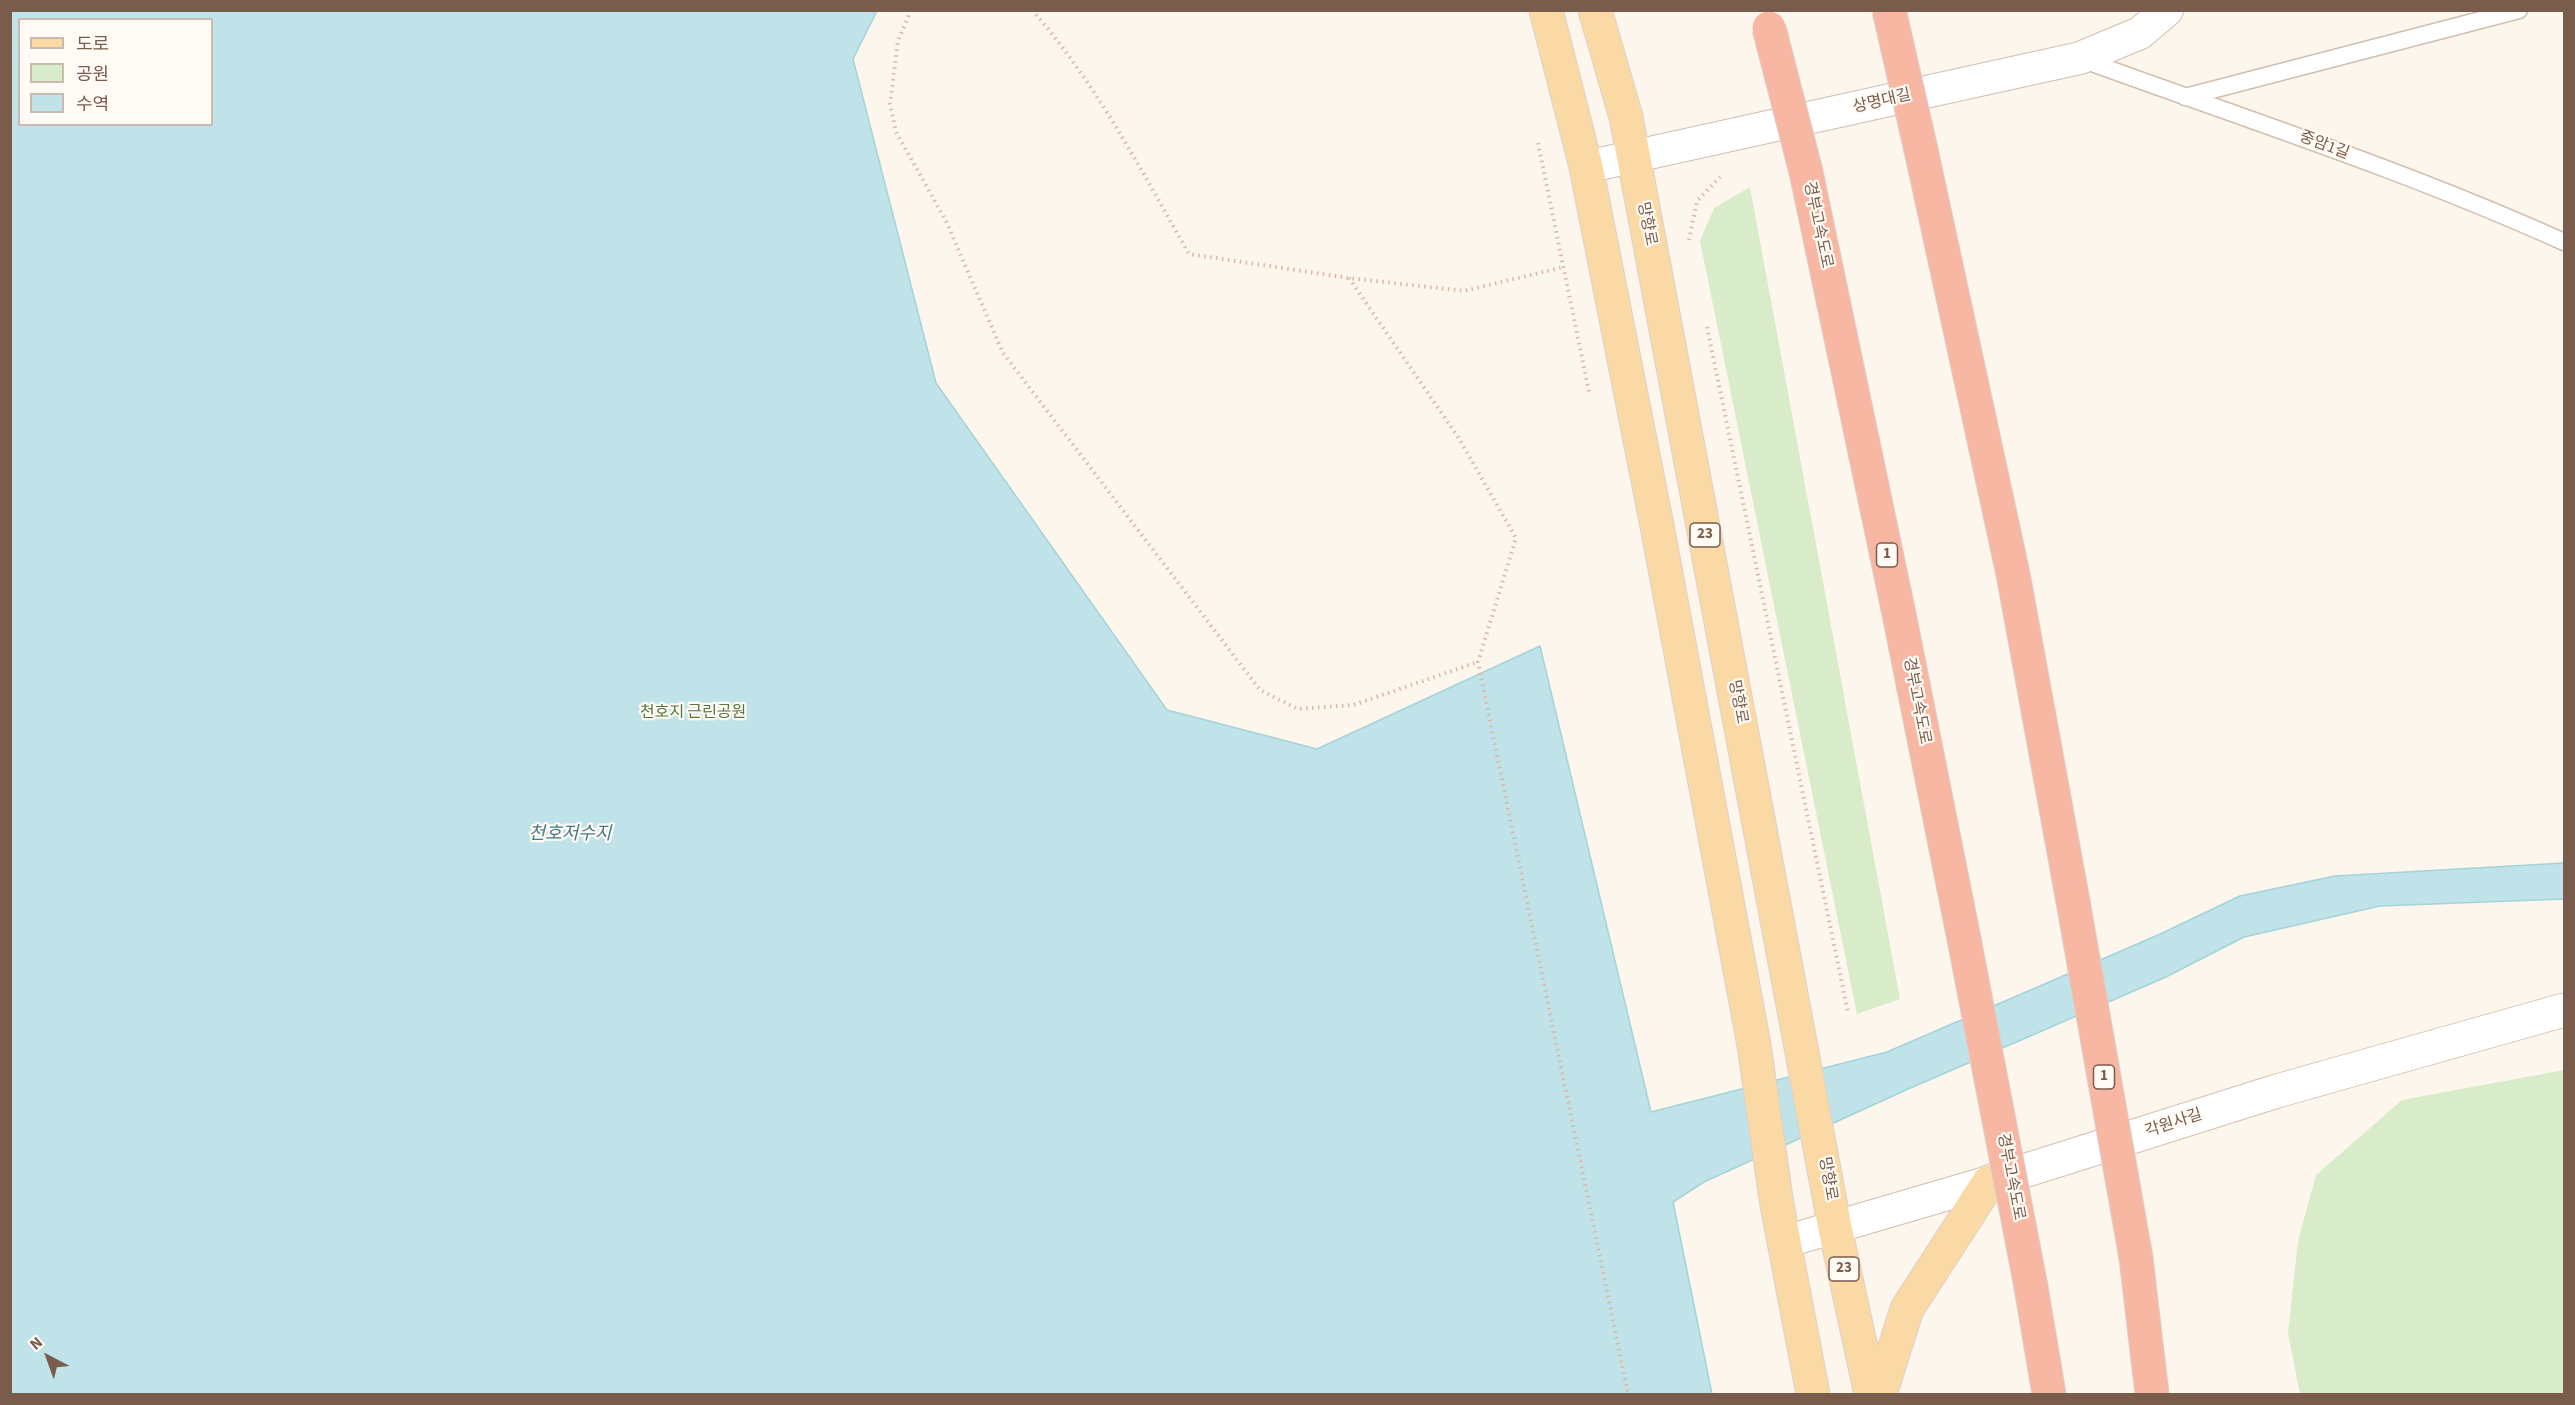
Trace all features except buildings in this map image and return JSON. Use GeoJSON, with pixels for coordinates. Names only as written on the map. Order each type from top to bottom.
{"type":"FeatureCollection","features":[{"type":"Feature","properties":{"kind":"highway","name":"1"},"geometry":{"type":"LineString","coordinates":[[1889,10],[2013,574],[2136,1258],[2152,1395]]}},
{"type":"Feature","properties":{"kind":"highway","name":"경부고속도로"},"geometry":{"type":"LineString","coordinates":[[1767,19],[1806,172],[1894,591],[1964,939],[2031,1287],[2049,1395]]}},
{"type":"Feature","properties":{"kind":"main road"},"geometry":{"type":"LineString","coordinates":[[1546,10],[1586,167],[1656,519],[1754,1045],[1777,1205],[1813,1395]]}},
{"type":"Feature","properties":{"kind":"main road","name":"망향로"},"geometry":{"type":"LineString","coordinates":[[1595,10],[1626,117],[1835,1228],[1871,1395]]}},
{"type":"Feature","properties":{"kind":"main road"},"geometry":{"type":"LineString","coordinates":[[1880,1395],[1907,1309],[1989,1182]]}},
{"type":"Feature","properties":{"kind":"street","name":"상명대길"},"geometry":{"type":"LineString","coordinates":[[1586,167],[2080,58],[2140,33],[2168,10]]}},
{"type":"Feature","properties":{"kind":"street","name":"각원사길"},"geometry":{"type":"LineString","coordinates":[[1784,1242],[1989,1182],[2277,1091],[2565,1010]]}},
{"type":"Feature","properties":{"kind":"lane"},"geometry":{"type":"LineString","coordinates":[[2185,97],[2519,10]]}},
{"type":"Feature","properties":{"kind":"lane","name":"중암1길"},"geometry":{"type":"LineString","coordinates":[[2080,58],[2261,122],[2483,205],[2565,242]]}},
{"type":"Feature","properties":{"kind":"path"},"geometry":{"type":"LineString","coordinates":[[911,10],[898,41],[890,104],[896,132],[946,221],[1003,353],[1260,690],[1298,709],[1353,705],[1478,662]]}},
{"type":"Feature","properties":{"kind":"path"},"geometry":{"type":"LineString","coordinates":[[1032,10],[1070,56],[1111,120],[1189,254],[1349,278],[1464,291],[1564,267]]}},
{"type":"Feature","properties":{"kind":"path"},"geometry":{"type":"LineString","coordinates":[[1537,135],[1590,394]]}},
{"type":"Feature","properties":{"kind":"path"},"geometry":{"type":"LineString","coordinates":[[1689,242],[1697,201],[1724,172]]}},
{"type":"Feature","properties":{"kind":"path"},"geometry":{"type":"LineString","coordinates":[[1349,278],[1458,437],[1516,538],[1478,662],[1628,1395]]}},
{"type":"Feature","properties":{"kind":"path"},"geometry":{"type":"LineString","coordinates":[[1706,323],[1848,1013]]}},
{"type":"Feature","properties":{"kind":"green space"},"geometry":{"type":"Polygon","coordinates":[[[1750,187],[1900,999],[1857,1014],[1700,241],[1714,208],[1750,187]]]}},
{"type":"Feature","properties":{"kind":"green space"},"geometry":{"type":"Polygon","coordinates":[[[2564,1070],[2564,1394],[2300,1394],[2288,1333],[2298,1241],[2316,1175],[2402,1100],[2564,1070]]]}},
{"type":"Feature","properties":{"kind":"water","name":"천호저수지"},"geometry":{"type":"Polygon","coordinates":[[[10,11],[877,11],[853,59],[936,383],[1167,710],[1317,749],[1540,646],[1651,1112],[1887,1052],[2158,935],[2240,896],[2335,876],[2564,863],[2564,899],[2380,906],[2244,937],[2166,977],[1906,1090],[1704,1182],[1673,1202],[1712,1394],[11,1394],[10,11]]]}},
{"type":"Feature","properties":{"kind":"park label","name":"천호지 근린공원"},"geometry":{"type":"Point","coordinates":[693,713]}}]}
